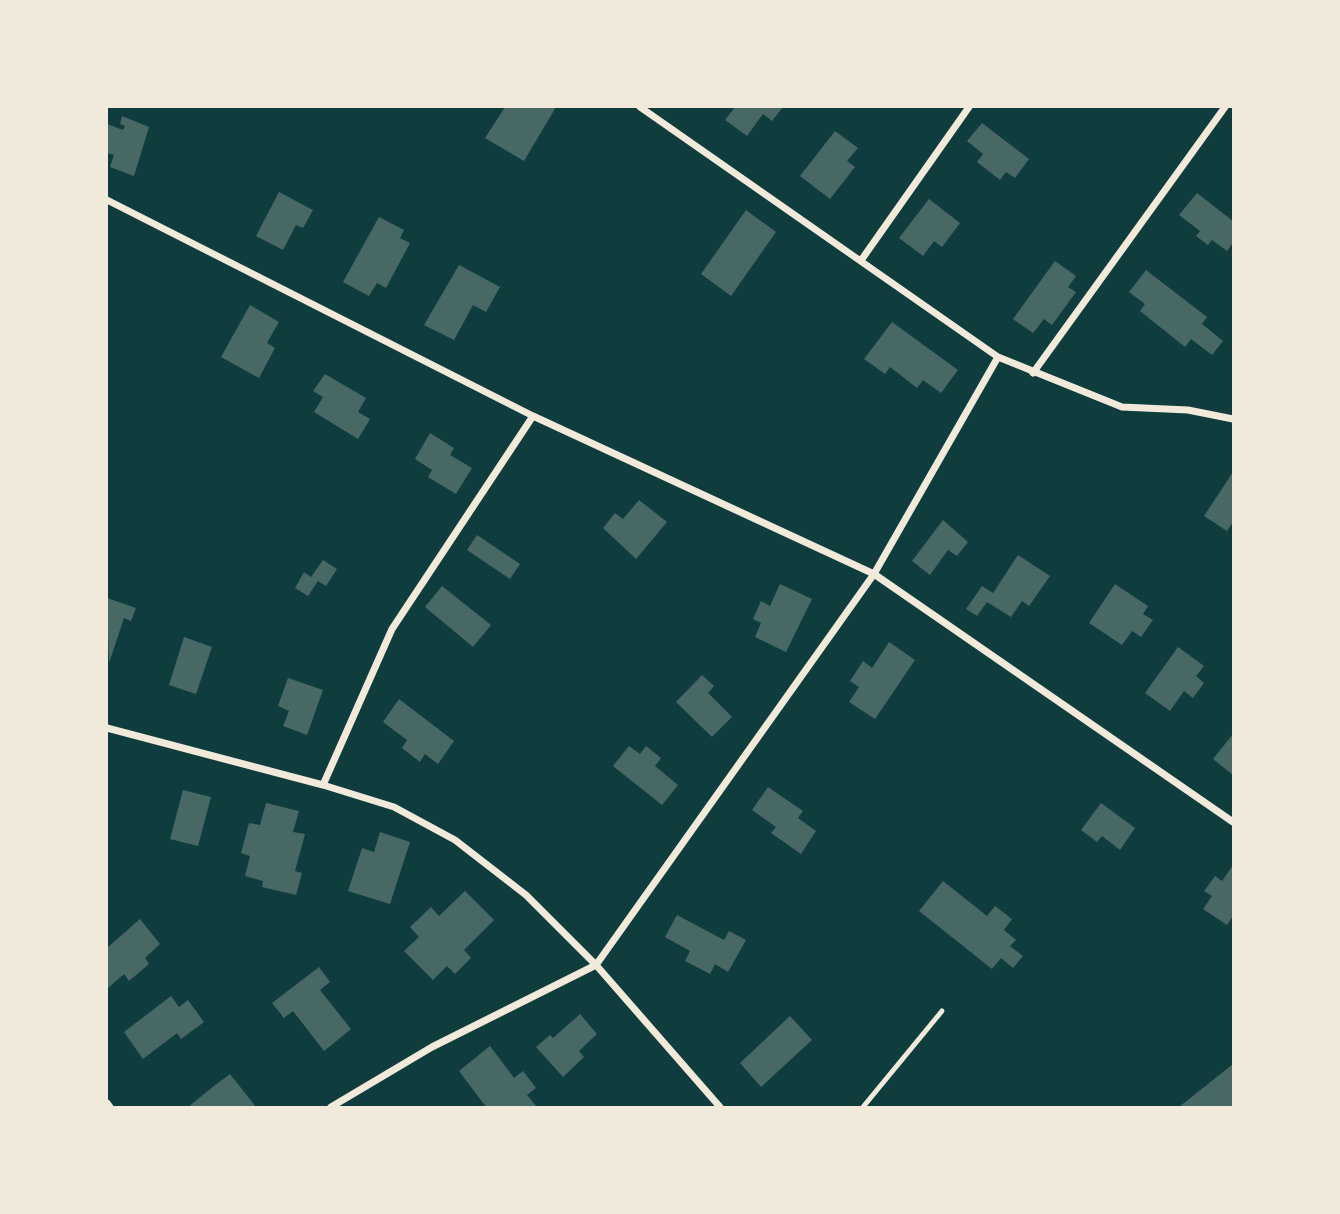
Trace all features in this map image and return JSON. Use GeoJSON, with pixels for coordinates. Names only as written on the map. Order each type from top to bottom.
{"type":"FeatureCollection","features":[{"type":"Feature","properties":{"kind":"street"},"geometry":{"type":"LineString","coordinates":[[640,107],[862,259],[999,357],[1122,407],[1188,410],[1233,419]]}},
{"type":"Feature","properties":{"kind":"street"},"geometry":{"type":"LineString","coordinates":[[862,259],[969,107]]}},
{"type":"Feature","properties":{"kind":"street"},"geometry":{"type":"LineString","coordinates":[[1033,373],[1225,107]]}},
{"type":"Feature","properties":{"kind":"street"},"geometry":{"type":"LineString","coordinates":[[107,200],[533,416],[874,574],[1233,822]]}},
{"type":"Feature","properties":{"kind":"street"},"geometry":{"type":"LineString","coordinates":[[331,1107],[432,1047],[596,965],[874,574],[999,357]]}},
{"type":"Feature","properties":{"kind":"street"},"geometry":{"type":"LineString","coordinates":[[323,785],[392,629],[533,416]]}},
{"type":"Feature","properties":{"kind":"street"},"geometry":{"type":"LineString","coordinates":[[107,728],[323,785],[394,807],[456,840],[526,895],[596,965],[720,1107]]}},
{"type":"Feature","properties":{"kind":"street"},"geometry":{"type":"LineString","coordinates":[[107,1103],[110,1107]]}},
{"type":"Feature","properties":{"kind":"lane"},"geometry":{"type":"LineString","coordinates":[[863,1107],[942,1011]]}},
{"type":"Feature","properties":{"kind":"building"},"geometry":{"type":"Polygon","coordinates":[[[505,107],[556,107],[524,161],[485,138],[505,107]]]}},
{"type":"Feature","properties":{"kind":"building"},"geometry":{"type":"Polygon","coordinates":[[[735,107],[783,107],[772,121],[763,114],[747,136],[725,120],[735,107]]]}},
{"type":"Feature","properties":{"kind":"building"},"geometry":{"type":"Polygon","coordinates":[[[122,116],[149,127],[134,176],[110,167],[114,155],[107,153],[107,124],[123,130],[125,126],[120,124],[122,116]]]}},
{"type":"Feature","properties":{"kind":"building"},"geometry":{"type":"Polygon","coordinates":[[[982,123],[1029,159],[1015,178],[1006,172],[1000,180],[977,162],[983,154],[967,141],[982,123]]]}},
{"type":"Feature","properties":{"kind":"building"},"geometry":{"type":"Polygon","coordinates":[[[835,131],[858,148],[847,161],[855,167],[830,199],[800,176],[835,131]]]}},
{"type":"Feature","properties":{"kind":"building"},"geometry":{"type":"Polygon","coordinates":[[[279,192],[313,210],[303,228],[296,225],[283,250],[256,236],[279,192]]]}},
{"type":"Feature","properties":{"kind":"building"},"geometry":{"type":"Polygon","coordinates":[[[1197,193],[1233,221],[1233,243],[1227,251],[1212,240],[1208,245],[1196,236],[1200,231],[1179,215],[1197,193]]]}},
{"type":"Feature","properties":{"kind":"building"},"geometry":{"type":"Polygon","coordinates":[[[929,199],[960,223],[942,247],[934,241],[923,256],[899,238],[929,199]]]}},
{"type":"Feature","properties":{"kind":"building"},"geometry":{"type":"Polygon","coordinates":[[[746,210],[776,232],[731,296],[701,274],[746,210]]]}},
{"type":"Feature","properties":{"kind":"building"},"geometry":{"type":"Polygon","coordinates":[[[379,217],[404,230],[400,238],[410,243],[386,288],[377,283],[369,296],[343,282],[379,217]]]}},
{"type":"Feature","properties":{"kind":"building"},"geometry":{"type":"Polygon","coordinates":[[[1055,261],[1076,276],[1068,287],[1076,292],[1052,325],[1044,319],[1033,333],[1013,319],[1055,261]]]}},
{"type":"Feature","properties":{"kind":"building"},"geometry":{"type":"Polygon","coordinates":[[[459,265],[500,287],[486,312],[473,305],[454,340],[424,325],[459,265]]]}},
{"type":"Feature","properties":{"kind":"building"},"geometry":{"type":"Polygon","coordinates":[[[1146,270],[1207,317],[1202,324],[1223,341],[1212,355],[1191,339],[1185,347],[1140,311],[1145,304],[1129,292],[1146,270]]]}},
{"type":"Feature","properties":{"kind":"building"},"geometry":{"type":"Polygon","coordinates":[[[250,305],[279,322],[267,343],[275,348],[259,378],[221,357],[250,305]]]}},
{"type":"Feature","properties":{"kind":"building"},"geometry":{"type":"Polygon","coordinates":[[[892,322],[958,370],[941,393],[923,380],[917,388],[890,367],[885,374],[864,359],[892,322]]]}},
{"type":"Feature","properties":{"kind":"building"},"geometry":{"type":"Polygon","coordinates":[[[325,374],[366,398],[358,412],[370,419],[358,439],[314,412],[323,397],[313,391],[325,374]]]}},
{"type":"Feature","properties":{"kind":"building"},"geometry":{"type":"Polygon","coordinates":[[[430,433],[454,448],[450,455],[472,468],[456,494],[428,477],[432,470],[415,459],[430,433]]]}},
{"type":"Feature","properties":{"kind":"building"},"geometry":{"type":"Polygon","coordinates":[[[1233,472],[1233,522],[1227,531],[1204,516],[1233,472]]]}},
{"type":"Feature","properties":{"kind":"building"},"geometry":{"type":"Polygon","coordinates":[[[639,500],[667,522],[636,559],[603,528],[615,513],[623,519],[639,500]]]}},
{"type":"Feature","properties":{"kind":"building"},"geometry":{"type":"Polygon","coordinates":[[[943,520],[968,542],[957,556],[948,550],[930,575],[912,561],[943,520]]]}},
{"type":"Feature","properties":{"kind":"building"},"geometry":{"type":"Polygon","coordinates":[[[477,535],[520,564],[510,579],[467,550],[477,535]]]}},
{"type":"Feature","properties":{"kind":"building"},"geometry":{"type":"Polygon","coordinates":[[[1018,555],[1050,576],[1029,606],[1022,601],[1011,617],[987,602],[977,616],[966,609],[982,586],[993,593],[1018,555]]]}},
{"type":"Feature","properties":{"kind":"building"},"geometry":{"type":"Polygon","coordinates":[[[323,560],[337,569],[326,586],[318,581],[308,596],[295,588],[304,572],[311,577],[323,560]]]}},
{"type":"Feature","properties":{"kind":"building"},"geometry":{"type":"Polygon","coordinates":[[[780,584],[812,599],[786,652],[755,637],[761,623],[753,619],[761,601],[770,606],[780,584]]]}},
{"type":"Feature","properties":{"kind":"building"},"geometry":{"type":"Polygon","coordinates":[[[1115,584],[1148,606],[1143,614],[1153,620],[1141,637],[1132,631],[1122,645],[1089,623],[1115,584]]]}},
{"type":"Feature","properties":{"kind":"building"},"geometry":{"type":"Polygon","coordinates":[[[442,586],[491,625],[473,647],[425,607],[442,586]]]}},
{"type":"Feature","properties":{"kind":"building"},"geometry":{"type":"Polygon","coordinates":[[[107,598],[136,608],[131,621],[124,618],[109,663],[107,598]]]}},
{"type":"Feature","properties":{"kind":"building"},"geometry":{"type":"Polygon","coordinates":[[[184,637],[212,647],[196,694],[169,685],[184,637]]]}},
{"type":"Feature","properties":{"kind":"building"},"geometry":{"type":"Polygon","coordinates":[[[889,642],[915,660],[875,719],[849,702],[859,687],[850,681],[863,661],[872,668],[889,642]]]}},
{"type":"Feature","properties":{"kind":"building"},"geometry":{"type":"Polygon","coordinates":[[[1178,647],[1204,666],[1196,676],[1204,683],[1193,698],[1184,691],[1170,711],[1145,693],[1178,647]]]}},
{"type":"Feature","properties":{"kind":"building"},"geometry":{"type":"Polygon","coordinates":[[[702,675],[714,686],[708,693],[732,717],[712,737],[676,702],[702,675]]]}},
{"type":"Feature","properties":{"kind":"building"},"geometry":{"type":"Polygon","coordinates":[[[288,678],[323,690],[307,735],[283,726],[289,711],[278,706],[288,678]]]}},
{"type":"Feature","properties":{"kind":"building"},"geometry":{"type":"Polygon","coordinates":[[[399,699],[454,741],[438,764],[425,754],[420,762],[402,748],[407,740],[383,722],[399,699]]]}},
{"type":"Feature","properties":{"kind":"building"},"geometry":{"type":"Polygon","coordinates":[[[1233,734],[1233,775],[1213,759],[1233,734]]]}},
{"type":"Feature","properties":{"kind":"building"},"geometry":{"type":"Polygon","coordinates":[[[629,746],[640,754],[646,746],[661,758],[655,766],[678,785],[662,805],[613,766],[629,746]]]}},
{"type":"Feature","properties":{"kind":"building"},"geometry":{"type":"Polygon","coordinates":[[[768,787],[803,811],[798,818],[816,831],[801,854],[771,833],[776,827],[752,810],[768,787]]]}},
{"type":"Feature","properties":{"kind":"building"},"geometry":{"type":"Polygon","coordinates":[[[183,790],[211,797],[198,846],[170,839],[183,790]]]}},
{"type":"Feature","properties":{"kind":"building"},"geometry":{"type":"Polygon","coordinates":[[[266,803],[299,811],[293,832],[305,834],[295,871],[302,873],[296,895],[262,887],[263,881],[245,876],[250,856],[241,853],[249,823],[260,825],[266,803]]]}},
{"type":"Feature","properties":{"kind":"building"},"geometry":{"type":"Polygon","coordinates":[[[1101,803],[1135,828],[1120,850],[1102,836],[1097,842],[1081,830],[1101,803]]]}},
{"type":"Feature","properties":{"kind":"building"},"geometry":{"type":"Polygon","coordinates":[[[380,832],[410,842],[390,904],[348,891],[362,848],[374,852],[380,832]]]}},
{"type":"Feature","properties":{"kind":"building"},"geometry":{"type":"Polygon","coordinates":[[[1233,865],[1233,916],[1227,925],[1203,909],[1212,896],[1204,891],[1215,876],[1222,881],[1233,865]]]}},
{"type":"Feature","properties":{"kind":"building"},"geometry":{"type":"Polygon","coordinates":[[[943,881],[987,916],[995,906],[1012,919],[1004,930],[1016,940],[1010,946],[1023,956],[1013,968],[1001,958],[992,969],[919,911],[943,881]]]}},
{"type":"Feature","properties":{"kind":"building"},"geometry":{"type":"Polygon","coordinates":[[[465,891],[494,920],[464,950],[471,958],[455,974],[447,966],[433,980],[404,951],[419,937],[410,927],[431,907],[439,916],[465,891]]]}},
{"type":"Feature","properties":{"kind":"building"},"geometry":{"type":"Polygon","coordinates":[[[677,915],[724,940],[729,931],[746,940],[728,972],[715,964],[710,974],[685,961],[690,951],[665,937],[677,915]]]}},
{"type":"Feature","properties":{"kind":"building"},"geometry":{"type":"Polygon","coordinates":[[[140,919],[160,944],[145,958],[149,964],[129,981],[124,974],[107,989],[107,948],[140,919]]]}},
{"type":"Feature","properties":{"kind":"building"},"geometry":{"type":"Polygon","coordinates":[[[319,967],[330,982],[320,990],[351,1029],[324,1051],[293,1011],[284,1018],[272,1003],[319,967]]]}},
{"type":"Feature","properties":{"kind":"building"},"geometry":{"type":"Polygon","coordinates":[[[171,996],[179,1007],[188,1000],[204,1022],[181,1039],[177,1033],[143,1059],[124,1032],[171,996]]]}},
{"type":"Feature","properties":{"kind":"building"},"geometry":{"type":"Polygon","coordinates":[[[580,1014],[597,1034],[579,1051],[584,1057],[563,1077],[536,1047],[550,1035],[553,1038],[580,1014]]]}},
{"type":"Feature","properties":{"kind":"building"},"geometry":{"type":"Polygon","coordinates":[[[790,1016],[812,1040],[761,1087],[740,1063],[790,1016]]]}},
{"type":"Feature","properties":{"kind":"building"},"geometry":{"type":"Polygon","coordinates":[[[490,1046],[514,1078],[523,1071],[536,1088],[527,1095],[537,1107],[487,1107],[483,1103],[459,1071],[490,1046]]]}},
{"type":"Feature","properties":{"kind":"building"},"geometry":{"type":"Polygon","coordinates":[[[1233,1064],[1233,1107],[1179,1107],[1233,1064]]]}},
{"type":"Feature","properties":{"kind":"building"},"geometry":{"type":"Polygon","coordinates":[[[230,1074],[256,1107],[188,1107],[214,1086],[230,1074]]]}}]}
